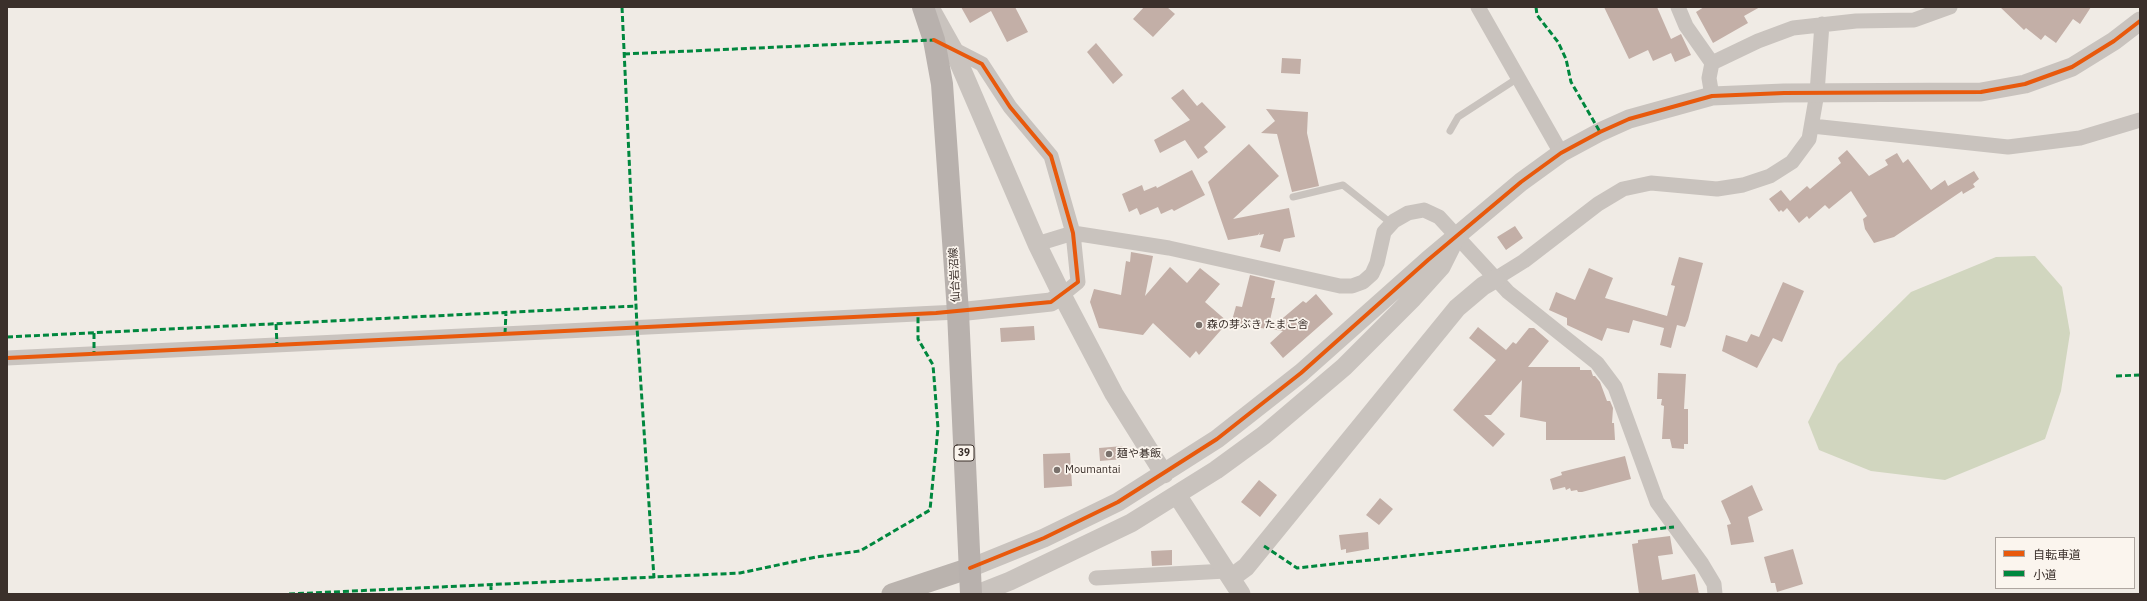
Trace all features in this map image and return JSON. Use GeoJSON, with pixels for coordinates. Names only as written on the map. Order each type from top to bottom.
{"type":"FeatureCollection","features":[{"type":"Feature","properties":{"kind":"main road","name":"仙台岩沼線"},"geometry":{"type":"LineString","coordinates":[[923,7],[944,44],[942,84],[958,312],[971,594]]}},
{"type":"Feature","properties":{"kind":"main road"},"geometry":{"type":"LineString","coordinates":[[892,594],[970,568]]}},
{"type":"Feature","properties":{"kind":"street"},"geometry":{"type":"LineString","coordinates":[[929,7],[944,44],[1062,295],[1114,394],[1164,474]]}},
{"type":"Feature","properties":{"kind":"street"},"geometry":{"type":"LineString","coordinates":[[1478,7],[1561,153]]}},
{"type":"Feature","properties":{"kind":"street"},"geometry":{"type":"LineString","coordinates":[[1678,7],[1686,26],[1712,63],[1709,78],[1712,96]]}},
{"type":"Feature","properties":{"kind":"street"},"geometry":{"type":"LineString","coordinates":[[1712,63],[1758,41],[1793,28],[1822,24],[1914,20],[1950,7]]}},
{"type":"Feature","properties":{"kind":"street"},"geometry":{"type":"LineString","coordinates":[[970,568],[1077,523],[1118,502],[1164,474],[1219,437],[1301,373],[1457,235],[1521,182],[1561,153],[1629,119],[1712,96],[1817,93],[1981,92],[2025,84],[2072,67],[2109,45],[2140,21]]}},
{"type":"Feature","properties":{"kind":"street"},"geometry":{"type":"LineString","coordinates":[[1096,578],[1232,581],[1246,567],[1457,308],[1483,286],[1524,261],[1598,204],[1623,189],[1650,183],[1716,189],[1743,185],[1770,176],[1792,162],[1809,139],[1812,126],[1817,93],[1822,24]]}},
{"type":"Feature","properties":{"kind":"street"},"geometry":{"type":"LineString","coordinates":[[7,358],[958,312],[1051,302],[1078,282],[1073,233],[1050,156],[1010,107],[982,64],[944,44]]}},
{"type":"Feature","properties":{"kind":"street"},"geometry":{"type":"LineString","coordinates":[[1812,126],[2008,147],[2080,138],[2140,120]]}},
{"type":"Feature","properties":{"kind":"street"},"geometry":{"type":"LineString","coordinates":[[1037,244],[1073,233],[1169,248],[1340,286],[1352,286],[1362,282],[1372,274],[1377,263],[1384,232],[1392,224],[1408,213],[1424,210],[1439,217],[1457,235],[1495,279],[1544,323],[1597,363],[1615,387],[1657,502],[1702,564],[1714,584],[1715,594]]}},
{"type":"Feature","properties":{"kind":"street"},"geometry":{"type":"LineString","coordinates":[[976,594],[1010,581],[1082,548],[1131,522],[1216,470],[1264,434],[1344,367],[1441,268],[1457,235]]}},
{"type":"Feature","properties":{"kind":"street"},"geometry":{"type":"LineString","coordinates":[[1177,494],[1232,581]]}},
{"type":"Feature","properties":{"kind":"lane"},"geometry":{"type":"LineString","coordinates":[[1450,131],[1458,117],[1518,78]]}},
{"type":"Feature","properties":{"kind":"lane"},"geometry":{"type":"LineString","coordinates":[[1293,197],[1344,185],[1392,224]]}},
{"type":"Feature","properties":{"kind":"green space"},"geometry":{"type":"Polygon","coordinates":[[[2035,256],[2062,287],[2070,333],[2061,391],[2045,439],[1945,480],[1871,471],[1819,450],[1808,422],[1838,364],[1911,292],[1996,257],[2035,256]]]}},
{"type":"Feature","properties":{"kind":"building"},"geometry":{"type":"Polygon","coordinates":[[[961,7],[1015,7],[1028,32],[1007,42],[991,11],[970,23],[961,7]]]}},
{"type":"Feature","properties":{"kind":"building"},"geometry":{"type":"Polygon","coordinates":[[[1144,7],[1167,7],[1175,14],[1153,37],[1133,19],[1144,7]]]}},
{"type":"Feature","properties":{"kind":"building"},"geometry":{"type":"Polygon","coordinates":[[[1604,7],[1657,7],[1671,39],[1681,34],[1691,55],[1675,62],[1671,53],[1653,61],[1648,50],[1629,59],[1604,7]]]}},
{"type":"Feature","properties":{"kind":"building"},"geometry":{"type":"Polygon","coordinates":[[[1704,7],[1760,7],[1744,16],[1748,23],[1713,43],[1696,12],[1704,7]]]}},
{"type":"Feature","properties":{"kind":"building"},"geometry":{"type":"Polygon","coordinates":[[[2000,7],[2091,7],[2080,24],[2073,19],[2056,43],[2045,35],[2041,40],[2026,28],[2024,30],[2000,7]]]}},
{"type":"Feature","properties":{"kind":"building"},"geometry":{"type":"Polygon","coordinates":[[[1096,43],[1123,75],[1113,84],[1087,52],[1096,43]]]}},
{"type":"Feature","properties":{"kind":"building"},"geometry":{"type":"Polygon","coordinates":[[[1282,58],[1301,59],[1300,74],[1281,73],[1282,58]]]}},
{"type":"Feature","properties":{"kind":"building"},"geometry":{"type":"Polygon","coordinates":[[[1183,89],[1197,106],[1202,102],[1226,127],[1204,147],[1208,152],[1198,159],[1185,140],[1160,153],[1154,140],[1190,120],[1171,98],[1183,89]]]}},
{"type":"Feature","properties":{"kind":"building"},"geometry":{"type":"Polygon","coordinates":[[[1266,109],[1308,112],[1307,133],[1319,186],[1292,192],[1277,134],[1261,133],[1275,121],[1266,109]]]}},
{"type":"Feature","properties":{"kind":"building"},"geometry":{"type":"Polygon","coordinates":[[[1249,144],[1279,176],[1233,219],[1289,208],[1295,237],[1284,239],[1280,252],[1260,247],[1264,234],[1259,235],[1260,232],[1258,235],[1228,240],[1208,182],[1249,144]]]}},
{"type":"Feature","properties":{"kind":"building"},"geometry":{"type":"Polygon","coordinates":[[[1847,150],[1869,176],[1888,165],[1885,160],[1897,153],[1903,163],[1908,159],[1931,190],[1945,180],[1948,186],[1974,171],[1979,179],[1973,184],[1975,187],[1963,194],[1962,191],[1894,237],[1874,243],[1865,229],[1863,219],[1867,216],[1851,191],[1829,209],[1825,205],[1809,219],[1807,216],[1799,223],[1787,208],[1783,212],[1781,210],[1779,212],[1769,199],[1781,190],[1790,201],[1807,186],[1810,189],[1841,163],[1838,158],[1847,150]]]}},
{"type":"Feature","properties":{"kind":"building"},"geometry":{"type":"Polygon","coordinates":[[[1192,170],[1205,195],[1174,211],[1172,209],[1161,214],[1158,207],[1140,215],[1137,208],[1129,212],[1122,194],[1142,185],[1144,191],[1156,186],[1157,188],[1192,170]]]}},
{"type":"Feature","properties":{"kind":"building"},"geometry":{"type":"Polygon","coordinates":[[[1515,226],[1523,238],[1506,250],[1497,237],[1515,226]]]}},
{"type":"Feature","properties":{"kind":"building"},"geometry":{"type":"Polygon","coordinates":[[[1131,252],[1153,256],[1145,296],[1170,267],[1187,283],[1200,268],[1220,284],[1205,302],[1228,322],[1199,355],[1196,351],[1190,358],[1153,323],[1143,335],[1099,328],[1090,302],[1094,289],[1121,295],[1126,261],[1130,262],[1131,252]]]}},
{"type":"Feature","properties":{"kind":"building"},"geometry":{"type":"Polygon","coordinates":[[[1679,257],[1703,263],[1688,320],[1685,327],[1677,325],[1671,348],[1660,345],[1664,328],[1633,320],[1629,333],[1607,328],[1602,341],[1567,325],[1567,318],[1549,310],[1556,292],[1575,300],[1589,268],[1613,278],[1605,298],[1667,316],[1675,286],[1671,285],[1679,257]]]}},
{"type":"Feature","properties":{"kind":"building"},"geometry":{"type":"Polygon","coordinates":[[[1250,275],[1275,281],[1271,298],[1275,298],[1268,329],[1231,324],[1236,306],[1242,307],[1250,275]]]}},
{"type":"Feature","properties":{"kind":"building"},"geometry":{"type":"Polygon","coordinates":[[[1783,282],[1804,291],[1782,342],[1773,338],[1757,368],[1722,351],[1726,335],[1747,342],[1751,334],[1759,337],[1783,282]]]}},
{"type":"Feature","properties":{"kind":"building"},"geometry":{"type":"Polygon","coordinates":[[[1316,294],[1333,314],[1283,358],[1270,343],[1283,331],[1270,329],[1303,301],[1306,303],[1316,294]]]}},
{"type":"Feature","properties":{"kind":"building"},"geometry":{"type":"Polygon","coordinates":[[[1034,326],[1035,340],[1001,342],[1000,328],[1034,326]]]}},
{"type":"Feature","properties":{"kind":"building"},"geometry":{"type":"Polygon","coordinates":[[[1478,327],[1506,350],[1513,342],[1516,344],[1529,328],[1534,328],[1549,341],[1528,367],[1580,367],[1580,370],[1591,370],[1593,376],[1595,376],[1600,382],[1607,401],[1610,401],[1613,408],[1612,423],[1614,423],[1615,440],[1546,440],[1546,422],[1520,417],[1522,380],[1491,415],[1484,415],[1505,434],[1493,447],[1453,410],[1496,360],[1469,338],[1478,327]]]}},
{"type":"Feature","properties":{"kind":"building"},"geometry":{"type":"Polygon","coordinates":[[[1658,373],[1686,374],[1684,409],[1688,409],[1688,444],[1684,444],[1684,449],[1672,448],[1670,439],[1662,439],[1664,406],[1661,405],[1662,399],[1657,399],[1658,373]]]}},
{"type":"Feature","properties":{"kind":"building"},"geometry":{"type":"Polygon","coordinates":[[[1123,446],[1123,459],[1100,461],[1099,448],[1123,446]]]}},
{"type":"Feature","properties":{"kind":"building","name":"Moumantai"},"geometry":{"type":"Polygon","coordinates":[[[1070,453],[1072,486],[1044,488],[1043,454],[1070,453]]]}},
{"type":"Feature","properties":{"kind":"building"},"geometry":{"type":"Polygon","coordinates":[[[1625,456],[1631,479],[1582,492],[1578,492],[1577,490],[1571,491],[1570,488],[1566,490],[1565,487],[1553,490],[1550,479],[1562,475],[1561,472],[1625,456]]]}},
{"type":"Feature","properties":{"kind":"building"},"geometry":{"type":"Polygon","coordinates":[[[1259,480],[1277,495],[1260,517],[1241,502],[1259,480]]]}},
{"type":"Feature","properties":{"kind":"building"},"geometry":{"type":"Polygon","coordinates":[[[1752,485],[1763,510],[1748,517],[1754,542],[1731,545],[1727,525],[1731,524],[1721,501],[1752,485]]]}},
{"type":"Feature","properties":{"kind":"building"},"geometry":{"type":"Polygon","coordinates":[[[1380,498],[1393,509],[1379,525],[1366,515],[1380,498]]]}},
{"type":"Feature","properties":{"kind":"building"},"geometry":{"type":"Polygon","coordinates":[[[1368,532],[1369,549],[1346,553],[1346,549],[1341,550],[1339,535],[1368,532]]]}},
{"type":"Feature","properties":{"kind":"building"},"geometry":{"type":"Polygon","coordinates":[[[1670,536],[1673,554],[1658,556],[1662,580],[1695,574],[1699,594],[1639,594],[1632,544],[1638,543],[1638,540],[1670,536]]]}},
{"type":"Feature","properties":{"kind":"building"},"geometry":{"type":"Polygon","coordinates":[[[1793,549],[1803,584],[1777,592],[1775,583],[1771,583],[1764,557],[1793,549]]]}},
{"type":"Feature","properties":{"kind":"building"},"geometry":{"type":"Polygon","coordinates":[[[1172,550],[1172,565],[1152,566],[1151,551],[1172,550]]]}},
{"type":"Feature","properties":{"kind":"marked path"},"geometry":{"type":"LineString","coordinates":[[622,7],[637,327],[654,578]]}},
{"type":"Feature","properties":{"kind":"marked path"},"geometry":{"type":"LineString","coordinates":[[1536,7],[1537,15],[1558,42],[1566,59],[1571,82],[1600,132]]}},
{"type":"Feature","properties":{"kind":"marked path"},"geometry":{"type":"LineString","coordinates":[[624,54],[934,40]]}},
{"type":"Feature","properties":{"kind":"marked path"},"geometry":{"type":"LineString","coordinates":[[7,337],[636,306]]}},
{"type":"Feature","properties":{"kind":"marked path"},"geometry":{"type":"LineString","coordinates":[[505,334],[506,312]]}},
{"type":"Feature","properties":{"kind":"marked path"},"geometry":{"type":"LineString","coordinates":[[289,594],[740,573],[816,557],[860,551],[930,510],[938,428],[933,365],[918,339],[918,314]]}},
{"type":"Feature","properties":{"kind":"marked path"},"geometry":{"type":"LineString","coordinates":[[276,324],[277,345]]}},
{"type":"Feature","properties":{"kind":"marked path"},"geometry":{"type":"LineString","coordinates":[[94,333],[94,354]]}},
{"type":"Feature","properties":{"kind":"marked path"},"geometry":{"type":"LineString","coordinates":[[2116,376],[2140,375]]}},
{"type":"Feature","properties":{"kind":"marked path"},"geometry":{"type":"LineString","coordinates":[[1264,546],[1297,568],[1674,527]]}},
{"type":"Feature","properties":{"kind":"marked path"},"geometry":{"type":"LineString","coordinates":[[491,584],[491,594]]}},
{"type":"Feature","properties":{"kind":"cycle path"},"geometry":{"type":"LineString","coordinates":[[970,568],[1044,538],[1118,502],[1217,439],[1301,373],[1428,260],[1521,182],[1561,153],[1600,132],[1629,119],[1712,96],[1784,93],[1981,92],[2025,84],[2072,67],[2114,41],[2140,21]]}},
{"type":"Feature","properties":{"kind":"cycle path"},"geometry":{"type":"LineString","coordinates":[[7,358],[936,313],[1051,302],[1078,282],[1073,233],[1051,156],[1010,107],[982,64],[934,40]]}},
{"type":"Feature","properties":{"kind":"place","name":"森の芽ぶき たまご舎"},"geometry":{"type":"Point","coordinates":[1199,325]}},
{"type":"Feature","properties":{"kind":"place","name":"麺や碁飯"},"geometry":{"type":"Point","coordinates":[1109,454]}},
{"type":"Feature","properties":{"kind":"place","name":"Moumantai"},"geometry":{"type":"Point","coordinates":[1057,470]}}]}
